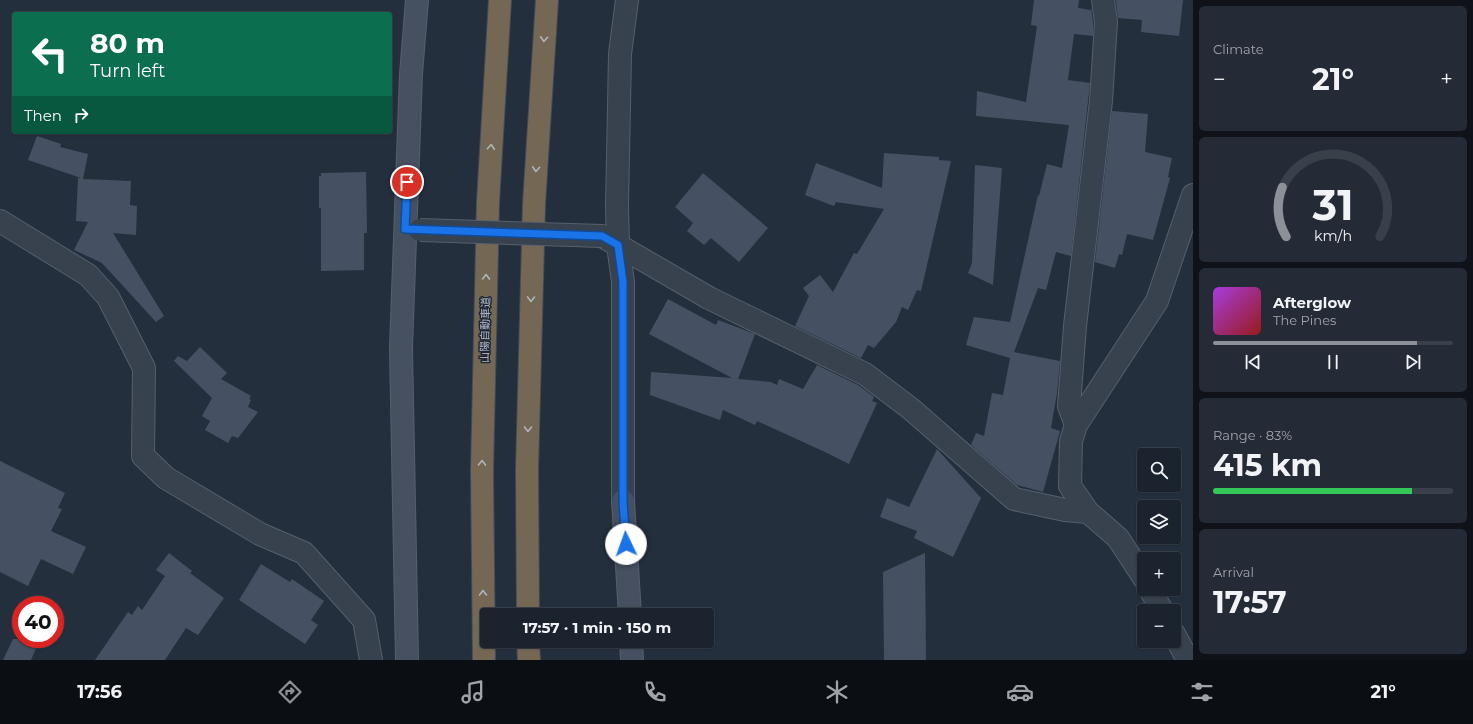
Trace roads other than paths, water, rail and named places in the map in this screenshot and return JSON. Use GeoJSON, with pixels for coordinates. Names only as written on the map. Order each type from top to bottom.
{"type":"FeatureCollection","features":[{"type":"Feature","properties":{"kind":"highway","name":"山陽自動車道"},"geometry":{"type":"LineString","coordinates":[[484,660],[482,471],[487,210],[500,0]]}},
{"type":"Feature","properties":{"kind":"highway"},"geometry":{"type":"LineString","coordinates":[[528,608],[527,470],[534,204],[547,0]]}},
{"type":"Feature","properties":{"kind":"highway"},"geometry":{"type":"LineString","coordinates":[[528,648],[529,660]]}},
{"type":"Feature","properties":{"kind":"street"},"geometry":{"type":"LineString","coordinates":[[407,660],[401,348],[412,230],[411,74],[418,0]]}},
{"type":"Feature","properties":{"kind":"street"},"geometry":{"type":"LineString","coordinates":[[627,0],[620,54],[610,240],[623,282],[623,501],[630,608]]}},
{"type":"Feature","properties":{"kind":"street"},"geometry":{"type":"LineString","coordinates":[[1076,425],[1069,406],[1075,326],[1101,101],[1106,22],[1102,0]]}},
{"type":"Feature","properties":{"kind":"street"},"geometry":{"type":"LineString","coordinates":[[1137,567],[1118,538],[1088,512],[1070,486],[1071,441],[1076,425],[1157,300],[1193,195]]}},
{"type":"Feature","properties":{"kind":"street"},"geometry":{"type":"LineString","coordinates":[[0,221],[88,275],[108,297],[144,368],[143,456],[166,478],[260,534],[304,553],[364,620],[371,660]]}},
{"type":"Feature","properties":{"kind":"street"},"geometry":{"type":"LineString","coordinates":[[412,230],[610,240],[709,298],[865,374],[911,409],[1014,499],[1065,510],[1088,512]]}},
{"type":"Feature","properties":{"kind":"street"},"geometry":{"type":"LineString","coordinates":[[1181,647],[1188,660]]}},
{"type":"Feature","properties":{"kind":"street"},"geometry":{"type":"LineString","coordinates":[[631,648],[632,660]]}}]}
